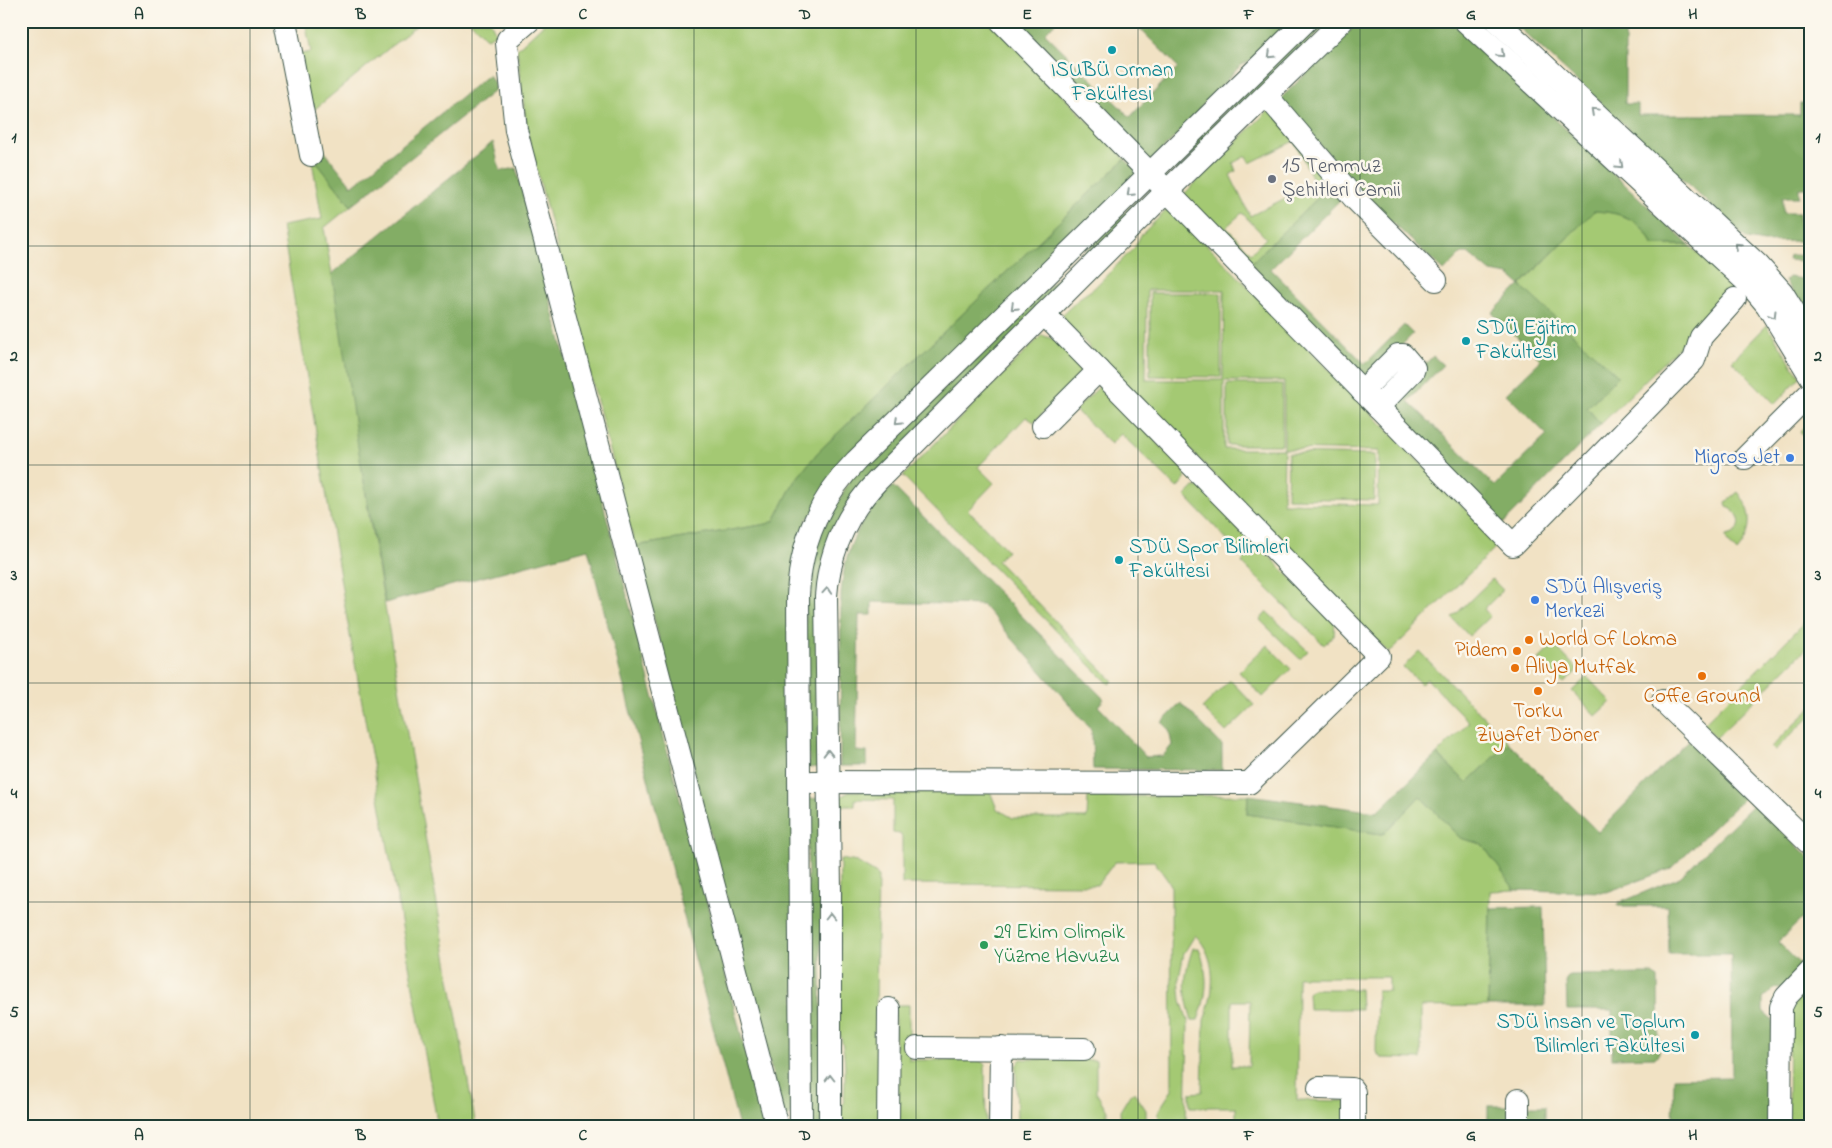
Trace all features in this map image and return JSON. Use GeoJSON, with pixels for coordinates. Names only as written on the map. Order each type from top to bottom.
{"type":"FeatureCollection","features":[{"type":"Feature","properties":{"kind":"street"},"geometry":{"type":"LineString","coordinates":[[286,21],[311,155]]}},
{"type":"Feature","properties":{"kind":"street"},"geometry":{"type":"LineString","coordinates":[[530,21],[505,30],[516,130],[777,1127]]}},
{"type":"Feature","properties":{"kind":"street"},"geometry":{"type":"LineString","coordinates":[[1001,21],[1512,545],[1694,360],[1701,337],[1751,280]]}},
{"type":"Feature","properties":{"kind":"street"},"geometry":{"type":"LineString","coordinates":[[801,1127],[798,585],[800,566],[808,536],[826,500],[843,475],[856,461],[1306,21]]}},
{"type":"Feature","properties":{"kind":"street"},"geometry":{"type":"LineString","coordinates":[[830,1127],[826,596],[829,571],[838,538],[855,508],[871,488],[1168,191],[1342,21]]}},
{"type":"Feature","properties":{"kind":"street"},"geometry":{"type":"LineString","coordinates":[[1466,21],[1751,280],[1782,292],[1811,339]]}},
{"type":"Feature","properties":{"kind":"street"},"geometry":{"type":"LineString","coordinates":[[1498,21],[1751,280],[1811,377]]}},
{"type":"Feature","properties":{"kind":"street"},"geometry":{"type":"LineString","coordinates":[[1266,94],[1354,198],[1436,280]]}},
{"type":"Feature","properties":{"kind":"street"},"geometry":{"type":"LineString","coordinates":[[800,782],[1249,782],[1379,656],[1044,314]]}},
{"type":"Feature","properties":{"kind":"street"},"geometry":{"type":"LineString","coordinates":[[1043,426],[1099,370]]}},
{"type":"Feature","properties":{"kind":"street"},"geometry":{"type":"LineString","coordinates":[[1745,458],[1811,392]]}},
{"type":"Feature","properties":{"kind":"street"},"geometry":{"type":"LineString","coordinates":[[1663,701],[1811,844]]}},
{"type":"Feature","properties":{"kind":"street"},"geometry":{"type":"LineString","coordinates":[[1780,1127],[1781,1007],[1786,997],[1811,971]]}},
{"type":"Feature","properties":{"kind":"street"},"geometry":{"type":"LineString","coordinates":[[888,1127],[889,1009]]}},
{"type":"Feature","properties":{"kind":"street"},"geometry":{"type":"LineString","coordinates":[[917,1048],[1084,1049]]}},
{"type":"Feature","properties":{"kind":"street"},"geometry":{"type":"LineString","coordinates":[[1000,1127],[1001,1048]]}},
{"type":"Feature","properties":{"kind":"street"},"geometry":{"type":"LineString","coordinates":[[1319,1088],[1350,1088],[1354,1090],[1354,1127]]}},
{"type":"Feature","properties":{"kind":"street"},"geometry":{"type":"LineString","coordinates":[[1518,1100],[1518,1127]]}},
{"type":"Feature","properties":{"kind":"green space"},"geometry":{"type":"Polygon","coordinates":[[[305,21],[422,21],[304,118],[292,56],[311,52],[305,21]]]}},
{"type":"Feature","properties":{"kind":"green space"},"geometry":{"type":"Polygon","coordinates":[[[470,21],[490,21],[496,33],[488,38],[485,37],[470,21]]]}},
{"type":"Feature","properties":{"kind":"green space"},"geometry":{"type":"Polygon","coordinates":[[[547,21],[990,21],[1125,159],[818,452],[794,482],[774,521],[767,524],[635,546],[527,132],[517,49],[547,21]]]}},
{"type":"Feature","properties":{"kind":"green space"},"geometry":{"type":"Polygon","coordinates":[[[1057,21],[1045,33],[1130,117],[1178,67],[1139,28],[1146,21],[1291,21],[1251,60],[1241,65],[1200,108],[1193,119],[1150,162],[1022,30],[1031,22],[1057,21]]]}},
{"type":"Feature","properties":{"kind":"green space"},"geometry":{"type":"Polygon","coordinates":[[[1315,21],[1331,21],[1177,170],[1172,164],[1315,21]]]}},
{"type":"Feature","properties":{"kind":"green space"},"geometry":{"type":"Polygon","coordinates":[[[1360,21],[1451,21],[1689,245],[1652,245],[1648,236],[1637,223],[1621,215],[1594,211],[1520,285],[1509,275],[1491,272],[1468,253],[1462,253],[1444,271],[1377,208],[1279,100],[1360,21]]]}},
{"type":"Feature","properties":{"kind":"green space"},"geometry":{"type":"Polygon","coordinates":[[[1512,21],[1625,21],[1625,104],[1638,104],[1638,115],[1800,115],[1800,104],[1811,104],[1811,188],[1799,188],[1799,197],[1783,197],[1783,213],[1799,213],[1800,241],[1764,242],[1747,239],[1512,21]]]}},
{"type":"Feature","properties":{"kind":"green space"},"geometry":{"type":"Polygon","coordinates":[[[488,75],[495,84],[494,91],[351,206],[311,155],[306,128],[352,186],[488,75]]]}},
{"type":"Feature","properties":{"kind":"green space"},"geometry":{"type":"Polygon","coordinates":[[[1271,108],[1334,182],[1250,264],[1183,195],[1271,108]],[[1294,141],[1250,163],[1246,156],[1233,163],[1236,171],[1230,175],[1250,216],[1315,183],[1294,141]],[[1242,213],[1226,227],[1251,253],[1266,238],[1242,213]]]}},
{"type":"Feature","properties":{"kind":"green space"},"geometry":{"type":"Polygon","coordinates":[[[493,142],[500,171],[516,168],[765,1127],[739,1127],[588,549],[385,603],[358,447],[332,274],[493,142]]]}},
{"type":"Feature","properties":{"kind":"green space"},"geometry":{"type":"Polygon","coordinates":[[[311,155],[351,206],[324,228],[346,356],[368,510],[476,1127],[438,1127],[346,613],[282,226],[322,219],[311,155]]]}},
{"type":"Feature","properties":{"kind":"green space"},"geometry":{"type":"Polygon","coordinates":[[[1125,159],[1139,173],[806,520],[792,1113],[789,1117],[784,1118],[635,546],[767,524],[774,521],[794,482],[818,452],[1125,159]]]}},
{"type":"Feature","properties":{"kind":"green space"},"geometry":{"type":"Polygon","coordinates":[[[1334,182],[1345,195],[1271,269],[1365,364],[1404,325],[1413,334],[1364,383],[1250,264],[1334,182]]]}},
{"type":"Feature","properties":{"kind":"green space"},"geometry":{"type":"Polygon","coordinates":[[[1137,201],[1143,207],[845,507],[818,767],[809,768],[805,603],[815,543],[851,478],[1137,201]]]}},
{"type":"Feature","properties":{"kind":"green space"},"geometry":{"type":"Polygon","coordinates":[[[1170,207],[1499,544],[1389,653],[1060,317],[1081,297],[1093,289],[1135,247],[1141,235],[1170,207]],[[1147,290],[1146,380],[1223,380],[1224,290],[1147,290]],[[1224,381],[1224,449],[1284,449],[1284,381],[1224,381]],[[1284,449],[1283,503],[1378,505],[1379,451],[1284,449]]]}},
{"type":"Feature","properties":{"kind":"green space"},"geometry":{"type":"Polygon","coordinates":[[[1594,211],[1621,215],[1636,223],[1643,229],[1652,245],[1689,245],[1732,285],[1727,296],[1693,333],[1601,424],[1587,408],[1617,376],[1520,286],[1594,211]]]}},
{"type":"Feature","properties":{"kind":"green space"},"geometry":{"type":"Polygon","coordinates":[[[1791,255],[1811,256],[1811,262],[1788,260],[1791,255]]]}},
{"type":"Feature","properties":{"kind":"green space"},"geometry":{"type":"Polygon","coordinates":[[[1789,277],[1811,280],[1811,320],[1785,281],[1789,277]]]}},
{"type":"Feature","properties":{"kind":"green space"},"geometry":{"type":"Polygon","coordinates":[[[1520,285],[1618,376],[1587,408],[1601,424],[1503,524],[1385,405],[1433,356],[1443,365],[1408,401],[1495,486],[1547,435],[1506,394],[1541,360],[1492,313],[1520,285]]]}},
{"type":"Feature","properties":{"kind":"green space"},"geometry":{"type":"Polygon","coordinates":[[[1150,293],[1221,293],[1221,377],[1150,376],[1150,293]]]}},
{"type":"Feature","properties":{"kind":"green space"},"geometry":{"type":"Polygon","coordinates":[[[1767,325],[1800,377],[1775,404],[1732,361],[1767,325]]]}},
{"type":"Feature","properties":{"kind":"green space"},"geometry":{"type":"Polygon","coordinates":[[[1042,335],[1055,340],[1082,367],[1083,373],[1034,422],[1026,417],[978,467],[994,483],[968,510],[1007,550],[997,561],[1113,681],[1109,684],[903,476],[1042,335]]]}},
{"type":"Feature","properties":{"kind":"green space"},"geometry":{"type":"Polygon","coordinates":[[[1227,384],[1282,384],[1282,445],[1227,445],[1227,384]]]}},
{"type":"Feature","properties":{"kind":"green space"},"geometry":{"type":"Polygon","coordinates":[[[1101,385],[1185,471],[1185,479],[1177,488],[1121,434],[1111,444],[1075,410],[1101,385]]]}},
{"type":"Feature","properties":{"kind":"green space"},"geometry":{"type":"Polygon","coordinates":[[[1811,420],[1811,445],[1800,431],[1811,420]]]}},
{"type":"Feature","properties":{"kind":"green space"},"geometry":{"type":"Polygon","coordinates":[[[1288,453],[1375,455],[1374,500],[1287,498],[1288,453]]]}},
{"type":"Feature","properties":{"kind":"green space"},"geometry":{"type":"Polygon","coordinates":[[[893,486],[1104,699],[1098,706],[1146,757],[1163,756],[1172,745],[1169,730],[1162,722],[1181,703],[1222,745],[1222,770],[1093,769],[1092,733],[1090,728],[983,605],[872,602],[872,615],[859,615],[856,751],[867,752],[867,766],[840,766],[841,594],[846,561],[850,547],[863,522],[881,498],[893,486]]]}},
{"type":"Feature","properties":{"kind":"green space"},"geometry":{"type":"Polygon","coordinates":[[[1194,487],[1200,487],[1335,622],[1334,635],[1324,645],[1242,563],[1245,558],[1185,496],[1194,487]]]}},
{"type":"Feature","properties":{"kind":"green space"},"geometry":{"type":"Polygon","coordinates":[[[1738,492],[1746,507],[1749,522],[1746,537],[1737,552],[1727,541],[1726,536],[1732,534],[1739,527],[1739,518],[1736,513],[1727,507],[1726,502],[1738,492]]]}},
{"type":"Feature","properties":{"kind":"green space"},"geometry":{"type":"Polygon","coordinates":[[[1492,579],[1503,590],[1484,609],[1490,616],[1469,636],[1452,618],[1492,579]]]}},
{"type":"Feature","properties":{"kind":"green space"},"geometry":{"type":"Polygon","coordinates":[[[1267,612],[1308,651],[1300,659],[1260,620],[1267,612]]]}},
{"type":"Feature","properties":{"kind":"green space"},"geometry":{"type":"Polygon","coordinates":[[[1811,614],[1811,644],[1716,738],[1703,724],[1811,614]]]}},
{"type":"Feature","properties":{"kind":"green space"},"geometry":{"type":"Polygon","coordinates":[[[1267,645],[1291,669],[1263,697],[1239,672],[1267,645]]]}},
{"type":"Feature","properties":{"kind":"green space"},"geometry":{"type":"Polygon","coordinates":[[[1554,645],[1578,670],[1563,684],[1539,659],[1554,645]]]}},
{"type":"Feature","properties":{"kind":"green space"},"geometry":{"type":"Polygon","coordinates":[[[1419,651],[1509,743],[1467,783],[1437,754],[1469,722],[1427,679],[1421,684],[1403,667],[1419,651]]]}},
{"type":"Feature","properties":{"kind":"green space"},"geometry":{"type":"Polygon","coordinates":[[[1587,677],[1611,702],[1596,716],[1572,691],[1587,677]]]}},
{"type":"Feature","properties":{"kind":"green space"},"geometry":{"type":"Polygon","coordinates":[[[1230,680],[1254,705],[1226,732],[1202,708],[1230,680]]]}},
{"type":"Feature","properties":{"kind":"green space"},"geometry":{"type":"Polygon","coordinates":[[[1811,708],[1811,715],[1775,750],[1771,747],[1811,708]]]}},
{"type":"Feature","properties":{"kind":"green space"},"geometry":{"type":"Polygon","coordinates":[[[1689,740],[1746,796],[1670,869],[1607,892],[1515,890],[1482,844],[1460,838],[1420,796],[1385,833],[1381,834],[1247,814],[1248,795],[1377,812],[1437,754],[1467,783],[1509,743],[1598,832],[1689,740]]]}},
{"type":"Feature","properties":{"kind":"green space"},"geometry":{"type":"Polygon","coordinates":[[[851,791],[990,791],[997,809],[1013,818],[1087,818],[1088,797],[1248,795],[1247,814],[1381,834],[1385,833],[1420,796],[1460,838],[1482,844],[1515,890],[1490,891],[1488,1006],[1421,1007],[1421,1059],[1381,1058],[1376,1052],[1377,991],[1389,991],[1389,977],[1298,977],[1297,1100],[1346,1101],[1346,1127],[1236,1127],[1236,1107],[1190,1107],[1190,1093],[1202,1092],[1204,1020],[1212,987],[1211,964],[1208,954],[1195,935],[1184,953],[1179,978],[1181,1000],[1188,1021],[1186,1127],[1158,1127],[1159,1110],[1172,1090],[1171,885],[1154,861],[1115,862],[1097,885],[902,884],[902,837],[900,834],[893,833],[893,800],[855,799],[855,806],[840,806],[840,797],[851,791]],[[1232,1001],[1232,1066],[1249,1066],[1250,1001],[1232,1001]]]}},
{"type":"Feature","properties":{"kind":"green space"},"geometry":{"type":"Polygon","coordinates":[[[820,798],[822,1127],[810,1127],[807,799],[820,798]]]}},
{"type":"Feature","properties":{"kind":"green space"},"geometry":{"type":"Polygon","coordinates":[[[1754,804],[1811,859],[1811,910],[1778,942],[1804,968],[1785,988],[1774,988],[1763,998],[1763,1011],[1773,1020],[1772,1127],[1673,1127],[1674,1078],[1732,1077],[1731,954],[1669,954],[1668,906],[1618,906],[1617,904],[1680,877],[1754,804]]]}},
{"type":"Feature","properties":{"kind":"green space"},"geometry":{"type":"Polygon","coordinates":[[[840,859],[857,862],[878,875],[876,1004],[882,1005],[880,1127],[839,1127],[844,1099],[845,1073],[843,1047],[839,1031],[840,859]]]}},
{"type":"Feature","properties":{"kind":"green space"},"geometry":{"type":"Polygon","coordinates":[[[1543,907],[1545,1006],[1488,1006],[1490,908],[1543,907]]]}},
{"type":"Feature","properties":{"kind":"green space"},"geometry":{"type":"Polygon","coordinates":[[[1193,948],[1199,948],[1206,976],[1204,1001],[1198,1020],[1192,1020],[1185,984],[1187,967],[1193,948]]]}},
{"type":"Feature","properties":{"kind":"green space"},"geometry":{"type":"Polygon","coordinates":[[[1653,974],[1658,978],[1659,1053],[1656,1057],[1612,1058],[1612,1010],[1567,1010],[1566,979],[1570,975],[1653,974]]]}},
{"type":"Feature","properties":{"kind":"green space"},"geometry":{"type":"Polygon","coordinates":[[[1811,982],[1811,1127],[1788,1127],[1789,1006],[1811,982]]]}},
{"type":"Feature","properties":{"kind":"green space"},"geometry":{"type":"Polygon","coordinates":[[[1312,989],[1360,989],[1361,1009],[1309,1009],[1308,993],[1312,989]]]}},
{"type":"Feature","properties":{"kind":"green space"},"geometry":{"type":"Polygon","coordinates":[[[895,1005],[909,1005],[909,1060],[980,1060],[985,1065],[986,1127],[895,1127],[895,1005]]]}},
{"type":"Feature","properties":{"kind":"green space"},"geometry":{"type":"Polygon","coordinates":[[[1021,1059],[1096,1060],[1096,1092],[1107,1111],[1107,1127],[1017,1127],[1016,1066],[1021,1059]]]}},
{"type":"Feature","properties":{"kind":"green space"},"geometry":{"type":"Polygon","coordinates":[[[1134,1092],[1146,1110],[1146,1127],[1121,1127],[1120,1111],[1131,1093],[1134,1092]]]}},
{"type":"Feature","properties":{"kind":"green space"},"geometry":{"type":"Polygon","coordinates":[[[1488,1106],[1512,1106],[1512,1127],[1488,1127],[1488,1106]]]}},
{"type":"Feature","properties":{"kind":"green space"},"geometry":{"type":"Polygon","coordinates":[[[1524,1106],[1545,1106],[1545,1127],[1524,1127],[1524,1106]]]}},
{"type":"Feature","properties":{"kind":"place","name":"ISUBÜ Orman Fakültesi"},"geometry":{"type":"Point","coordinates":[1112,50]}},
{"type":"Feature","properties":{"kind":"place","name":"15 Temmuz Şehitleri Camii"},"geometry":{"type":"Point","coordinates":[1272,179]}},
{"type":"Feature","properties":{"kind":"place","name":"SDÜ Eğitim Fakültesi"},"geometry":{"type":"Point","coordinates":[1466,341]}},
{"type":"Feature","properties":{"kind":"place","name":"Migros Jet"},"geometry":{"type":"Point","coordinates":[1790,458]}},
{"type":"Feature","properties":{"kind":"place","name":"SDÜ Spor Bilimleri Fakültesi"},"geometry":{"type":"Point","coordinates":[1119,560]}},
{"type":"Feature","properties":{"kind":"place","name":"SDÜ Alışveriş Merkezi"},"geometry":{"type":"Point","coordinates":[1535,600]}},
{"type":"Feature","properties":{"kind":"place","name":"World Of Lokma"},"geometry":{"type":"Point","coordinates":[1529,640]}},
{"type":"Feature","properties":{"kind":"place","name":"Pidem"},"geometry":{"type":"Point","coordinates":[1517,651]}},
{"type":"Feature","properties":{"kind":"place","name":"Aliya Mutfak"},"geometry":{"type":"Point","coordinates":[1515,668]}},
{"type":"Feature","properties":{"kind":"place","name":"Coffe Ground"},"geometry":{"type":"Point","coordinates":[1702,676]}},
{"type":"Feature","properties":{"kind":"place","name":"Torku Ziyafet Döner"},"geometry":{"type":"Point","coordinates":[1538,691]}},
{"type":"Feature","properties":{"kind":"place","name":"29 Ekim Olimpik Yüzme Havuzu"},"geometry":{"type":"Point","coordinates":[984,945]}},
{"type":"Feature","properties":{"kind":"place","name":"SDÜ İnsan ve Toplum Bilimleri Fakültesi"},"geometry":{"type":"Point","coordinates":[1695,1035]}}]}
